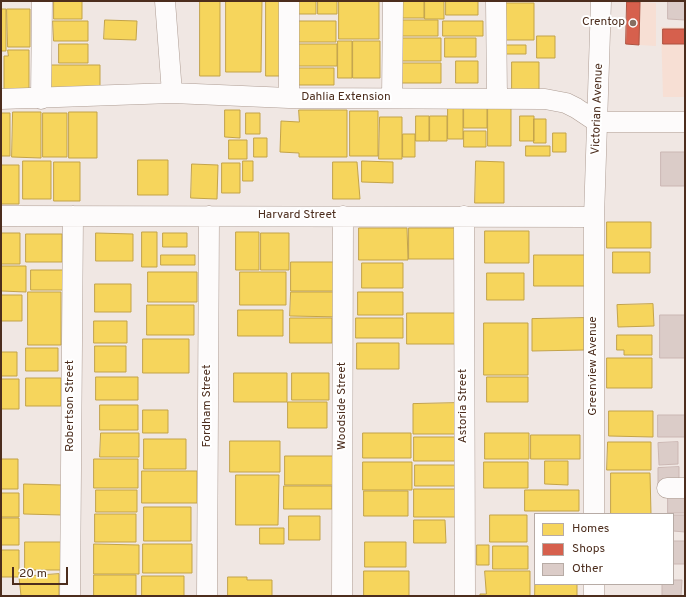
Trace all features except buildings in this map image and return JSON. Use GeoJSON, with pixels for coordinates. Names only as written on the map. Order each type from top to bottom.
{"type":"FeatureCollection","features":[{"type":"Feature","properties":{"kind":"street"},"geometry":{"type":"LineString","coordinates":[[41,99],[42,1]]}},
{"type":"Feature","properties":{"kind":"street"},"geometry":{"type":"LineString","coordinates":[[165,1],[172,93]]}},
{"type":"Feature","properties":{"kind":"street"},"geometry":{"type":"LineString","coordinates":[[289,1],[289,98]]}},
{"type":"Feature","properties":{"kind":"street"},"geometry":{"type":"LineString","coordinates":[[392,98],[393,1]]}},
{"type":"Feature","properties":{"kind":"street"},"geometry":{"type":"LineString","coordinates":[[496,1],[497,99]]}},
{"type":"Feature","properties":{"kind":"street","name":"Victorian Avenue"},"geometry":{"type":"LineString","coordinates":[[594,218],[601,1]]}},
{"type":"Feature","properties":{"kind":"street","name":"Dahlia Extension"},"geometry":{"type":"LineString","coordinates":[[1,100],[172,93],[289,98],[497,99],[556,101],[576,108],[597,122]]}},
{"type":"Feature","properties":{"kind":"street"},"geometry":{"type":"LineString","coordinates":[[597,122],[685,122]]}},
{"type":"Feature","properties":{"kind":"street","name":"Harvard Street"},"geometry":{"type":"LineString","coordinates":[[1,216],[464,216],[594,218]]}},
{"type":"Feature","properties":{"kind":"street","name":"Robertson Street"},"geometry":{"type":"LineString","coordinates":[[70,596],[72,216]]}},
{"type":"Feature","properties":{"kind":"street","name":"Fordham Street"},"geometry":{"type":"LineString","coordinates":[[207,596],[209,216]]}},
{"type":"Feature","properties":{"kind":"street","name":"Woodside Street"},"geometry":{"type":"LineString","coordinates":[[342,596],[343,216]]}},
{"type":"Feature","properties":{"kind":"street","name":"Astoria Street"},"geometry":{"type":"LineString","coordinates":[[464,216],[465,596]]}},
{"type":"Feature","properties":{"kind":"street","name":"Greenview Avenue"},"geometry":{"type":"LineString","coordinates":[[594,218],[594,513]]}},
{"type":"Feature","properties":{"kind":"street"},"geometry":{"type":"LineString","coordinates":[[594,585],[594,596]]}},
{"type":"Feature","properties":{"kind":"shaded area"},"geometry":{"type":"Polygon","coordinates":[[[640,2],[656,3],[656,46],[639,45],[640,2]]]}},
{"type":"Feature","properties":{"kind":"shaded area"},"geometry":{"type":"Polygon","coordinates":[[[661,27],[685,27],[685,97],[663,97],[661,27]]]}},
{"type":"Feature","properties":{"kind":"place","name":"Crentop"},"geometry":{"type":"Point","coordinates":[633,23]}}]}
